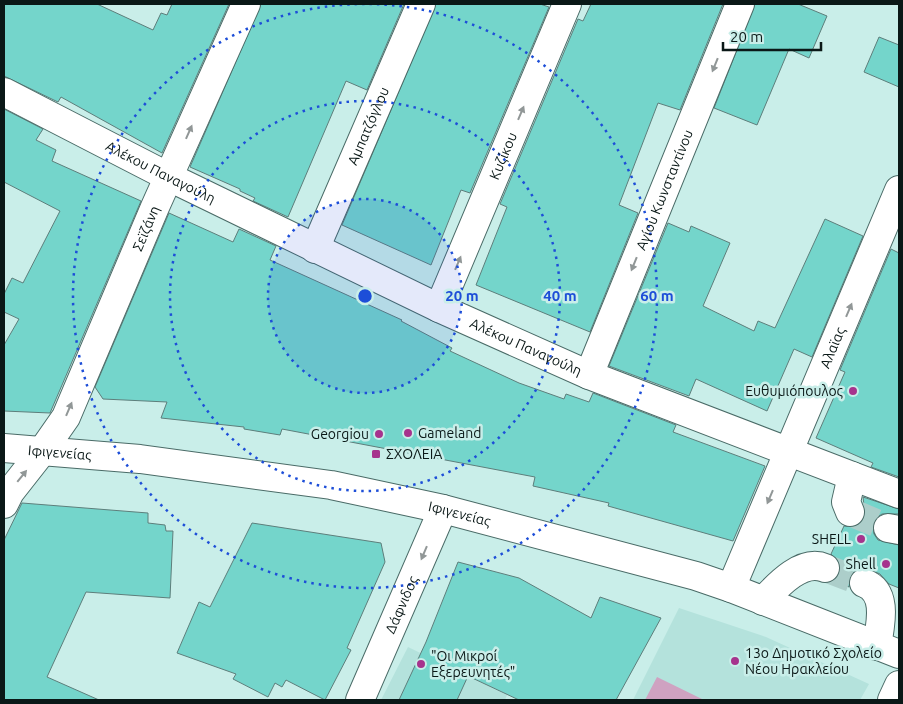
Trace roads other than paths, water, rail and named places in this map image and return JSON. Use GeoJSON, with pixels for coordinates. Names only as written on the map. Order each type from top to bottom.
{"type":"FeatureCollection","features":[{"type":"Feature","properties":{"kind":"street","name":"Σεϊζάνη"},"geometry":{"type":"LineString","coordinates":[[4,504],[10,492],[44,450],[66,417],[246,4]]}},
{"type":"Feature","properties":{"kind":"street","name":"Αμπατζόγλου"},"geometry":{"type":"LineString","coordinates":[[315,249],[421,4]]}},
{"type":"Feature","properties":{"kind":"street","name":"Κυζίκου"},"geometry":{"type":"LineString","coordinates":[[439,308],[567,4]]}},
{"type":"Feature","properties":{"kind":"street","name":"Αγίου Κωνσταντίνου"},"geometry":{"type":"LineString","coordinates":[[589,375],[740,4]]}},
{"type":"Feature","properties":{"kind":"street","name":"Αλέκου Παναγούλη"},"geometry":{"type":"LineString","coordinates":[[4,92],[169,177],[439,308],[589,375],[899,494]]}},
{"type":"Feature","properties":{"kind":"street","name":"Αλαϊας"},"geometry":{"type":"LineString","coordinates":[[731,588],[899,190]]}},
{"type":"Feature","properties":{"kind":"street","name":"Ιφιγενείας"},"geometry":{"type":"LineString","coordinates":[[4,448],[140,459],[331,485],[443,508],[731,588],[888,650]]}},
{"type":"Feature","properties":{"kind":"street"},"geometry":{"type":"LineString","coordinates":[[850,512],[846,502],[852,476]]}},
{"type":"Feature","properties":{"kind":"street","name":"Δάφνιδος"},"geometry":{"type":"LineString","coordinates":[[360,700],[443,508]]}},
{"type":"Feature","properties":{"kind":"street"},"geometry":{"type":"LineString","coordinates":[[763,601],[781,583],[800,570],[811,567],[825,568]]}},
{"type":"Feature","properties":{"kind":"street"},"geometry":{"type":"LineString","coordinates":[[864,583],[874,589],[881,604],[888,650]]}},
{"type":"Feature","properties":{"kind":"street"},"geometry":{"type":"LineString","coordinates":[[892,700],[899,685]]}},
{"type":"Feature","properties":{"kind":"tunnel"},"geometry":{"type":"LineString","coordinates":[[850,512],[888,528]]}},
{"type":"Feature","properties":{"kind":"tunnel"},"geometry":{"type":"LineString","coordinates":[[825,568],[864,583]]}},
{"type":"Feature","properties":{"kind":"place","name":"Ευθυμιόπουλος"},"geometry":{"type":"Point","coordinates":[853,391]}},
{"type":"Feature","properties":{"kind":"place","name":"Gameland"},"geometry":{"type":"Point","coordinates":[408,433]}},
{"type":"Feature","properties":{"kind":"place","name":"Georgiou"},"geometry":{"type":"Point","coordinates":[379,434]}},
{"type":"Feature","properties":{"kind":"place","name":"ΣΧΟΛΕΙΑ"},"geometry":{"type":"Point","coordinates":[376,454]}},
{"type":"Feature","properties":{"kind":"place","name":"SHELL"},"geometry":{"type":"Point","coordinates":[861,539]}},
{"type":"Feature","properties":{"kind":"place","name":"Shell"},"geometry":{"type":"Point","coordinates":[886,564]}},
{"type":"Feature","properties":{"kind":"place","name":"13ο Δημοτικό Σχολείο Νέου Ηρακλείου"},"geometry":{"type":"Point","coordinates":[735,661]}},
{"type":"Feature","properties":{"kind":"place","name":"\"Οι Μικροί Εξερευνητές\""},"geometry":{"type":"Point","coordinates":[421,664]}}]}
